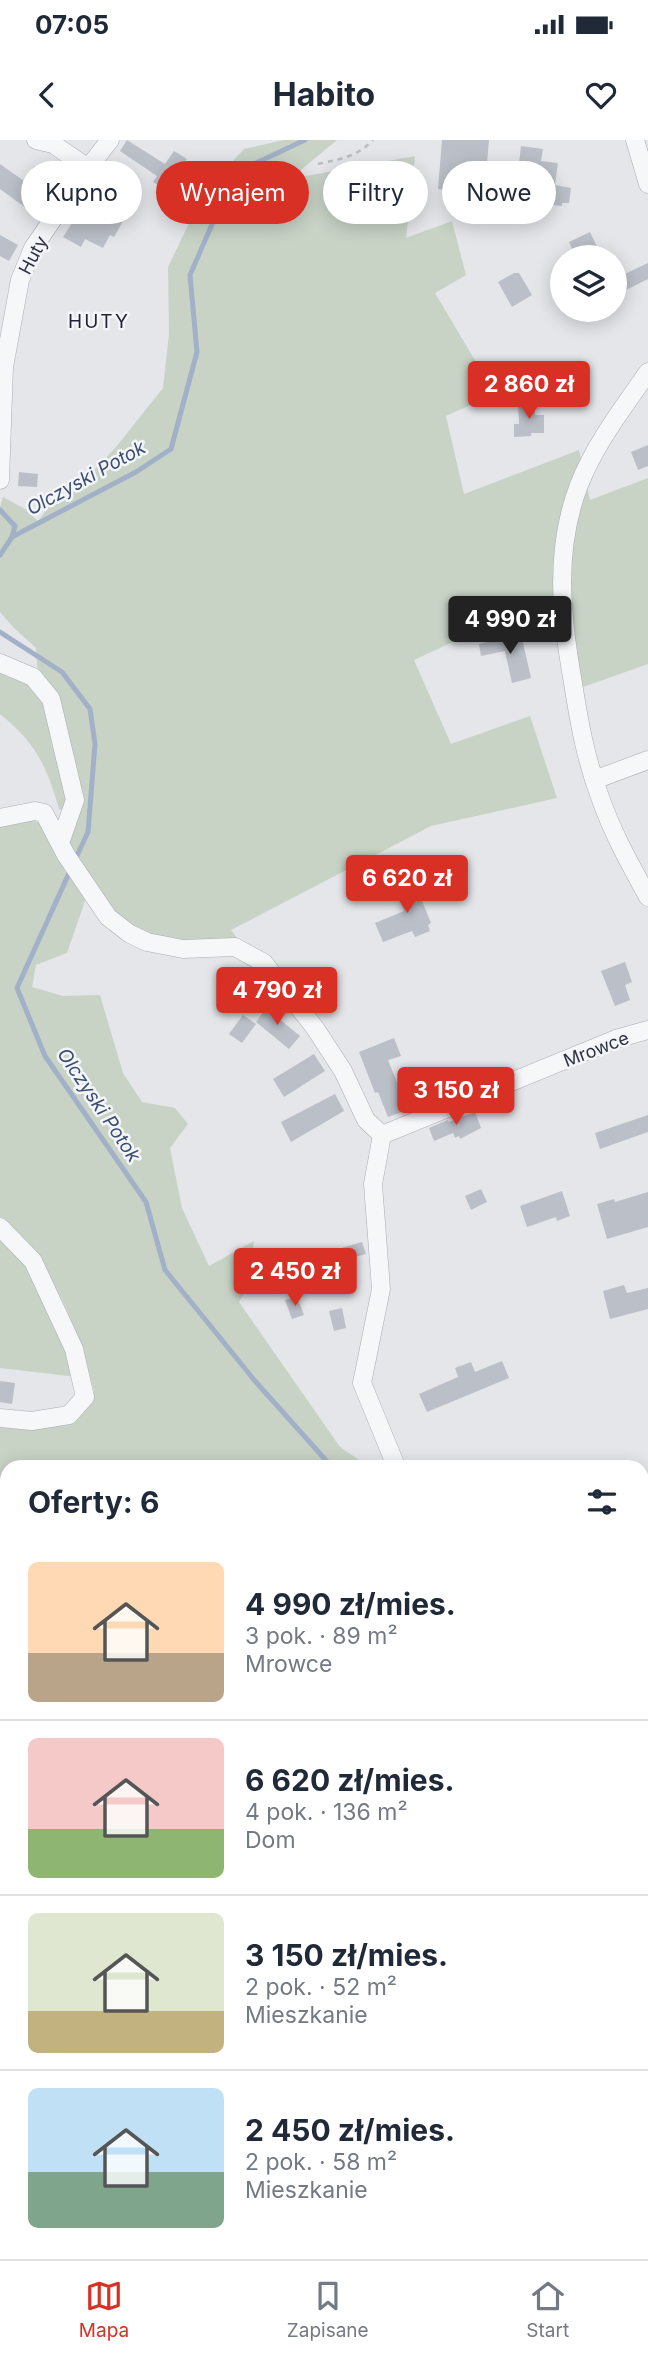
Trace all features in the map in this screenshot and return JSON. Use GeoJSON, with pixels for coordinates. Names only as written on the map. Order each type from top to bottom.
{"type":"FeatureCollection","features":[{"type":"Feature","properties":{"kind":"street"},"geometry":{"type":"LineString","coordinates":[[36,140],[53,144],[78,161]]}},
{"type":"Feature","properties":{"kind":"street","name":"Huty"},"geometry":{"type":"LineString","coordinates":[[94,161],[110,140]]}},
{"type":"Feature","properties":{"kind":"street"},"geometry":{"type":"LineString","coordinates":[[635,140],[648,184]]}},
{"type":"Feature","properties":{"kind":"street","name":"Huty"},"geometry":{"type":"LineString","coordinates":[[0,480],[4,367],[20,280],[33,248],[50,224]]}},
{"type":"Feature","properties":{"kind":"street"},"geometry":{"type":"LineString","coordinates":[[648,372],[610,428],[584,474],[571,509],[561,581],[576,708],[594,780],[621,847],[648,897]]}},
{"type":"Feature","properties":{"kind":"street"},"geometry":{"type":"LineString","coordinates":[[0,663],[33,677],[51,699],[75,800],[63,849]]}},
{"type":"Feature","properties":{"kind":"street"},"geometry":{"type":"LineString","coordinates":[[594,780],[648,760]]}},
{"type":"Feature","properties":{"kind":"street"},"geometry":{"type":"LineString","coordinates":[[0,818],[35,811],[44,813],[63,849],[108,917],[130,934],[147,942],[183,949],[235,947],[264,963],[315,1028],[343,1071],[366,1120],[382,1135],[373,1184],[381,1289],[362,1383],[394,1460]]}},
{"type":"Feature","properties":{"kind":"street","name":"Mrowce"},"geometry":{"type":"LineString","coordinates":[[382,1135],[616,1039],[648,1030]]}},
{"type":"Feature","properties":{"kind":"street"},"geometry":{"type":"LineString","coordinates":[[0,1227],[33,1261],[74,1349],[85,1397],[69,1415],[32,1421],[0,1418]]}},
{"type":"Feature","properties":{"kind":"path"},"geometry":{"type":"LineString","coordinates":[[318,164],[349,158],[365,149],[373,140]]}},
{"type":"Feature","properties":{"kind":"shaded area"},"geometry":{"type":"Polygon","coordinates":[[[284,140],[337,140],[309,163],[309,161],[233,161],[244,149],[284,140]]]}},
{"type":"Feature","properties":{"kind":"shaded area"},"geometry":{"type":"Polygon","coordinates":[[[415,156],[414,161],[388,161],[415,156]]]}},
{"type":"Feature","properties":{"kind":"shaded area"},"geometry":{"type":"Polygon","coordinates":[[[323,173],[323,224],[408,224],[406,238],[444,224],[453,224],[466,275],[435,293],[495,394],[446,416],[464,494],[579,450],[590,500],[648,478],[648,664],[583,687],[565,590],[414,660],[451,744],[530,716],[557,798],[431,826],[231,930],[241,943],[190,944],[157,940],[127,927],[107,910],[66,844],[78,797],[38,675],[36,648],[0,612],[0,507],[3,497],[25,509],[38,521],[57,496],[82,483],[116,447],[163,388],[169,334],[168,267],[189,224],[309,224],[309,176],[323,173]]]}},
{"type":"Feature","properties":{"kind":"shaded area"},"geometry":{"type":"Polygon","coordinates":[[[0,670],[20,678],[45,698],[69,792],[66,811],[59,809],[50,780],[31,745],[0,714],[0,670]]]}},
{"type":"Feature","properties":{"kind":"shaded area"},"geometry":{"type":"Polygon","coordinates":[[[23,818],[41,823],[53,841],[65,871],[86,898],[67,953],[36,965],[32,987],[63,996],[100,995],[123,1073],[142,1102],[175,1108],[188,1124],[170,1148],[182,1208],[209,1266],[254,1241],[249,1285],[239,1302],[340,1447],[359,1460],[0,1460],[0,1420],[87,1405],[94,1391],[77,1336],[54,1283],[27,1242],[0,1217],[0,825],[23,818]]]}},
{"type":"Feature","properties":{"kind":"shaded area"},"geometry":{"type":"Polygon","coordinates":[[[0,1230],[27,1264],[77,1377],[0,1368],[0,1230]]]}},
{"type":"Feature","properties":{"kind":"building"},"geometry":{"type":"Polygon","coordinates":[[[127,140],[160,161],[156,161],[156,175],[142,166],[142,161],[135,161],[120,151],[127,140]]]}},
{"type":"Feature","properties":{"kind":"building"},"geometry":{"type":"Polygon","coordinates":[[[442,140],[489,140],[487,161],[442,161],[442,189],[438,189],[442,140]]]}},
{"type":"Feature","properties":{"kind":"building"},"geometry":{"type":"Polygon","coordinates":[[[521,146],[543,149],[541,161],[519,161],[521,146]]]}},
{"type":"Feature","properties":{"kind":"building"},"geometry":{"type":"Polygon","coordinates":[[[174,151],[187,159],[186,161],[167,161],[174,151]]]}},
{"type":"Feature","properties":{"kind":"building"},"geometry":{"type":"Polygon","coordinates":[[[0,164],[21,179],[21,204],[0,189],[0,164]]]}},
{"type":"Feature","properties":{"kind":"building"},"geometry":{"type":"Polygon","coordinates":[[[556,185],[571,188],[569,203],[562,203],[562,206],[556,205],[556,185]]]}},
{"type":"Feature","properties":{"kind":"building"},"geometry":{"type":"Polygon","coordinates":[[[71,224],[121,224],[114,237],[110,235],[103,248],[85,239],[81,247],[63,237],[71,224]]]}},
{"type":"Feature","properties":{"kind":"building"},"geometry":{"type":"Polygon","coordinates":[[[590,232],[596,245],[570,245],[569,242],[590,232]]]}},
{"type":"Feature","properties":{"kind":"building"},"geometry":{"type":"Polygon","coordinates":[[[0,235],[18,245],[9,261],[0,256],[0,235]]]}},
{"type":"Feature","properties":{"kind":"building"},"geometry":{"type":"Polygon","coordinates":[[[648,263],[648,279],[627,290],[627,273],[648,263]]]}},
{"type":"Feature","properties":{"kind":"building"},"geometry":{"type":"Polygon","coordinates":[[[519,273],[532,295],[512,307],[498,282],[519,273]]]}},
{"type":"Feature","properties":{"kind":"building"},"geometry":{"type":"Polygon","coordinates":[[[535,401],[535,415],[544,415],[544,433],[514,437],[514,424],[519,424],[518,402],[535,401]]]}},
{"type":"Feature","properties":{"kind":"building"},"geometry":{"type":"Polygon","coordinates":[[[648,445],[648,466],[638,470],[631,452],[648,445]]]}},
{"type":"Feature","properties":{"kind":"building"},"geometry":{"type":"Polygon","coordinates":[[[19,472],[38,474],[37,487],[18,486],[19,472]]]}},
{"type":"Feature","properties":{"kind":"building"},"geometry":{"type":"Polygon","coordinates":[[[521,634],[531,678],[512,683],[505,651],[481,656],[479,644],[521,634]]]}},
{"type":"Feature","properties":{"kind":"building"},"geometry":{"type":"Polygon","coordinates":[[[419,881],[426,899],[422,901],[431,923],[428,925],[430,931],[415,937],[412,931],[383,942],[375,923],[404,911],[396,891],[419,881]]]}},
{"type":"Feature","properties":{"kind":"building"},"geometry":{"type":"Polygon","coordinates":[[[625,962],[632,982],[625,985],[630,1000],[615,1006],[601,971],[625,962]]]}},
{"type":"Feature","properties":{"kind":"building"},"geometry":{"type":"Polygon","coordinates":[[[270,1003],[282,1012],[278,1018],[300,1036],[289,1049],[256,1022],[270,1003]]]}},
{"type":"Feature","properties":{"kind":"building"},"geometry":{"type":"Polygon","coordinates":[[[243,1015],[256,1024],[242,1043],[229,1034],[243,1015]]]}},
{"type":"Feature","properties":{"kind":"building"},"geometry":{"type":"Polygon","coordinates":[[[394,1038],[401,1056],[388,1060],[402,1095],[412,1091],[418,1106],[388,1117],[359,1052],[394,1038]]]}},
{"type":"Feature","properties":{"kind":"building"},"geometry":{"type":"Polygon","coordinates":[[[314,1054],[325,1071],[284,1097],[273,1079],[314,1054]]]}},
{"type":"Feature","properties":{"kind":"building"},"geometry":{"type":"Polygon","coordinates":[[[335,1094],[344,1111],[291,1142],[281,1122],[335,1094]]]}},
{"type":"Feature","properties":{"kind":"building"},"geometry":{"type":"Polygon","coordinates":[[[475,1112],[481,1128],[460,1139],[459,1136],[455,1138],[453,1133],[434,1141],[429,1128],[448,1120],[450,1125],[449,1122],[475,1112]]]}},
{"type":"Feature","properties":{"kind":"building"},"geometry":{"type":"Polygon","coordinates":[[[648,1115],[648,1132],[600,1149],[595,1133],[648,1115]]]}},
{"type":"Feature","properties":{"kind":"building"},"geometry":{"type":"Polygon","coordinates":[[[481,1189],[487,1202],[471,1210],[465,1196],[481,1189]]]}},
{"type":"Feature","properties":{"kind":"building"},"geometry":{"type":"Polygon","coordinates":[[[562,1191],[570,1216],[557,1221],[556,1217],[527,1227],[520,1206],[562,1191]]]}},
{"type":"Feature","properties":{"kind":"building"},"geometry":{"type":"Polygon","coordinates":[[[648,1192],[648,1227],[607,1239],[597,1204],[614,1199],[615,1202],[648,1192]]]}},
{"type":"Feature","properties":{"kind":"building"},"geometry":{"type":"Polygon","coordinates":[[[362,1242],[366,1254],[355,1257],[356,1260],[350,1262],[355,1280],[333,1287],[327,1265],[335,1263],[331,1251],[362,1242]]]}},
{"type":"Feature","properties":{"kind":"building"},"geometry":{"type":"Polygon","coordinates":[[[624,1285],[627,1293],[648,1288],[648,1309],[610,1319],[603,1291],[624,1285]]]}},
{"type":"Feature","properties":{"kind":"building"},"geometry":{"type":"Polygon","coordinates":[[[297,1296],[304,1315],[292,1319],[285,1300],[297,1296]]]}},
{"type":"Feature","properties":{"kind":"building"},"geometry":{"type":"Polygon","coordinates":[[[342,1308],[346,1328],[334,1331],[329,1311],[342,1308]]]}},
{"type":"Feature","properties":{"kind":"building"},"geometry":{"type":"Polygon","coordinates":[[[502,1361],[509,1378],[427,1412],[419,1394],[458,1377],[455,1368],[471,1362],[475,1372],[502,1361]]]}},
{"type":"Feature","properties":{"kind":"building"},"geometry":{"type":"Polygon","coordinates":[[[0,1381],[15,1383],[12,1404],[0,1402],[0,1381]]]}},
{"type":"Feature","properties":{"kind":"waterway","name":"Olczyski Potok"},"geometry":{"type":"LineString","coordinates":[[0,555],[12,537],[136,472],[171,449],[197,352],[190,275],[217,213],[254,164],[305,140]]}},
{"type":"Feature","properties":{"kind":"waterway"},"geometry":{"type":"LineString","coordinates":[[0,510],[15,526],[12,537]]}},
{"type":"Feature","properties":{"kind":"waterway","name":"Olczyski Potok"},"geometry":{"type":"LineString","coordinates":[[0,632],[62,672],[90,709],[95,744],[88,832],[74,862]]}},
{"type":"Feature","properties":{"kind":"waterway","name":"Olczyski Potok"},"geometry":{"type":"LineString","coordinates":[[70,871],[17,988],[45,1056],[146,1202],[165,1270],[255,1381],[326,1460]]}},
{"type":"Feature","properties":{"kind":"district","name":"HUTY"},"geometry":{"type":"Point","coordinates":[99,321]}}]}
